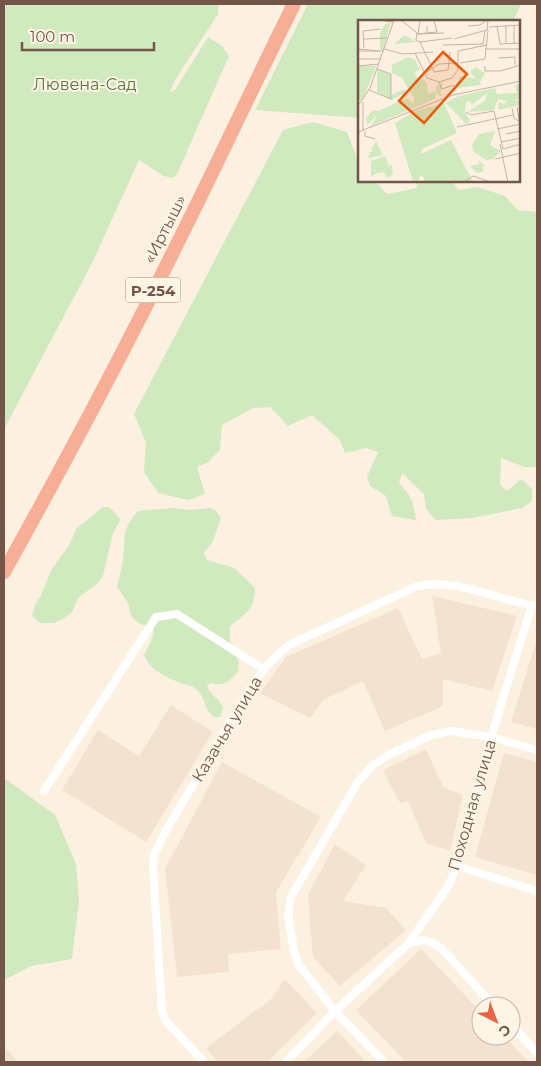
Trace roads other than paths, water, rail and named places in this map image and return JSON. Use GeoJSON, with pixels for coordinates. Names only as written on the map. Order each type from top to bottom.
{"type":"FeatureCollection","features":[{"type":"Feature","properties":{"kind":"highway","name":"«Иртыш»"},"geometry":{"type":"LineString","coordinates":[[4,572],[94,406],[185,228],[294,4]]}},
{"type":"Feature","properties":{"kind":"street","name":"Казачья улица"},"geometry":{"type":"LineString","coordinates":[[204,1062],[166,1020],[162,1012],[153,867],[154,855],[263,669],[277,654],[290,645],[415,587],[429,584],[445,584],[534,605]]}},
{"type":"Feature","properties":{"kind":"street","name":"Походная улица"},"geometry":{"type":"LineString","coordinates":[[286,1062],[335,1011],[408,944],[449,885],[462,852],[491,737],[534,605]]}},
{"type":"Feature","properties":{"kind":"street"},"geometry":{"type":"LineString","coordinates":[[44,791],[156,617],[177,614],[263,669]]}},
{"type":"Feature","properties":{"kind":"street"},"geometry":{"type":"LineString","coordinates":[[384,1062],[335,1011],[298,964],[288,915],[291,897],[358,782],[373,764],[432,735],[451,730],[491,737],[537,750]]}},
{"type":"Feature","properties":{"kind":"street"},"geometry":{"type":"LineString","coordinates":[[457,866],[537,891]]}},
{"type":"Feature","properties":{"kind":"street"},"geometry":{"type":"LineString","coordinates":[[408,944],[420,939],[431,942],[442,949],[485,996]]}},
{"type":"Feature","properties":{"kind":"street"},"geometry":{"type":"LineString","coordinates":[[521,1035],[537,1053]]}},
{"type":"Feature","properties":{"kind":"park label","name":"Лювена-Сад"},"geometry":{"type":"Point","coordinates":[85,84]}}]}
